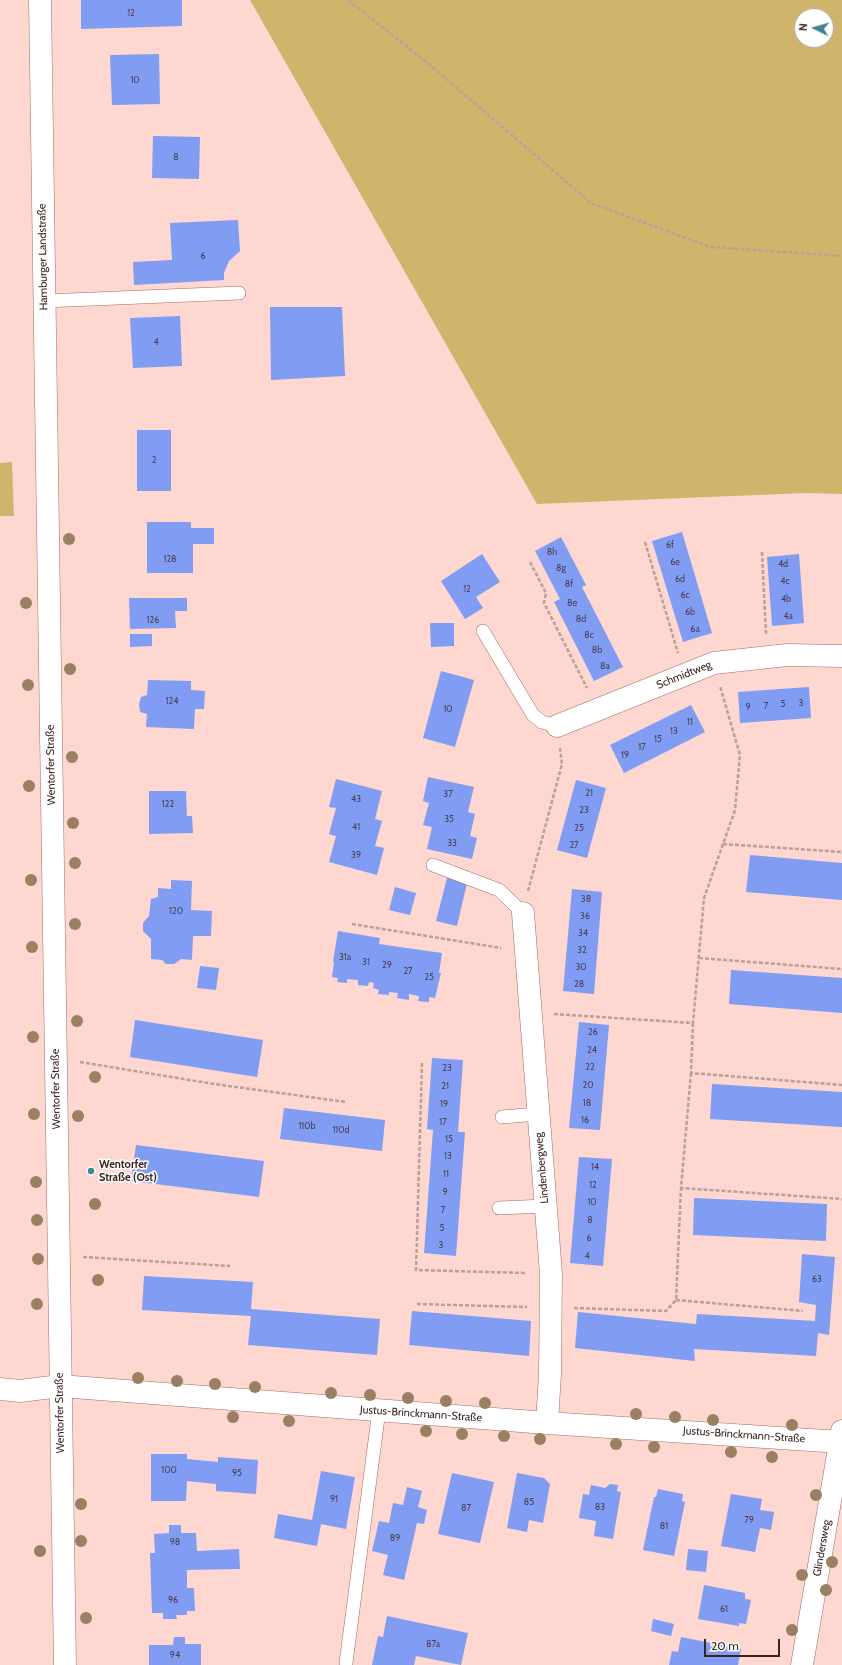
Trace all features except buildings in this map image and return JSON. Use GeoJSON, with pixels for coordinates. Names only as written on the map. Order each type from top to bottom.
{"type":"FeatureCollection","features":[{"type":"Feature","properties":{"kind":"street","name":"Hamburger Landstraße"},"geometry":{"type":"LineString","coordinates":[[40,0],[47,513]]}},
{"type":"Feature","properties":{"kind":"street","name":"Wentorfer Straße"},"geometry":{"type":"LineString","coordinates":[[47,513],[65,1665]]}},
{"type":"Feature","properties":{"kind":"street","name":"Schmidtweg"},"geometry":{"type":"LineString","coordinates":[[557,726],[714,663],[787,655],[842,656]]}},
{"type":"Feature","properties":{"kind":"street","name":"Lindenbergweg"},"geometry":{"type":"LineString","coordinates":[[522,912],[551,1274],[550,1374],[547,1423]]}},
{"type":"Feature","properties":{"kind":"street","name":"Justus-Brinckmann-Straße"},"geometry":{"type":"LineString","coordinates":[[0,1390],[20,1391],[60,1386],[547,1423],[841,1438]]}},
{"type":"Feature","properties":{"kind":"street","name":"Glindersweg"},"geometry":{"type":"LineString","coordinates":[[802,1665],[841,1438]]}},
{"type":"Feature","properties":{"kind":"lane"},"geometry":{"type":"LineString","coordinates":[[44,300],[238,293]]}},
{"type":"Feature","properties":{"kind":"lane"},"geometry":{"type":"LineString","coordinates":[[482,631],[534,715],[549,725],[557,726]]}},
{"type":"Feature","properties":{"kind":"lane"},"geometry":{"type":"LineString","coordinates":[[433,865],[498,890],[522,912]]}},
{"type":"Feature","properties":{"kind":"lane"},"geometry":{"type":"LineString","coordinates":[[502,1117],[538,1114]]}},
{"type":"Feature","properties":{"kind":"lane"},"geometry":{"type":"LineString","coordinates":[[499,1208],[545,1206]]}},
{"type":"Feature","properties":{"kind":"lane"},"geometry":{"type":"LineString","coordinates":[[346,1662],[379,1410]]}},
{"type":"Feature","properties":{"kind":"path"},"geometry":{"type":"LineString","coordinates":[[348,0],[436,70],[591,203],[710,248],[842,256]]}},
{"type":"Feature","properties":{"kind":"path"},"geometry":{"type":"LineString","coordinates":[[645,542],[685,674]]}},
{"type":"Feature","properties":{"kind":"path"},"geometry":{"type":"LineString","coordinates":[[762,552],[767,657]]}},
{"type":"Feature","properties":{"kind":"path"},"geometry":{"type":"LineString","coordinates":[[530,562],[546,593],[544,603],[598,710]]}},
{"type":"Feature","properties":{"kind":"path"},"geometry":{"type":"LineString","coordinates":[[417,1304],[666,1311],[676,1300],[681,1188],[704,898],[735,810],[740,755],[714,663]]}},
{"type":"Feature","properties":{"kind":"path"},"geometry":{"type":"LineString","coordinates":[[522,912],[562,764],[557,726]]}},
{"type":"Feature","properties":{"kind":"path"},"geometry":{"type":"LineString","coordinates":[[723,844],[842,852]]}},
{"type":"Feature","properties":{"kind":"path"},"geometry":{"type":"LineString","coordinates":[[352,924],[526,952]]}},
{"type":"Feature","properties":{"kind":"path"},"geometry":{"type":"LineString","coordinates":[[699,958],[842,969]]}},
{"type":"Feature","properties":{"kind":"path"},"geometry":{"type":"LineString","coordinates":[[530,1012],[693,1023]]}},
{"type":"Feature","properties":{"kind":"path"},"geometry":{"type":"LineString","coordinates":[[55,1058],[214,1084],[346,1102]]}},
{"type":"Feature","properties":{"kind":"path"},"geometry":{"type":"LineString","coordinates":[[422,1063],[416,1270],[551,1274]]}},
{"type":"Feature","properties":{"kind":"path"},"geometry":{"type":"LineString","coordinates":[[690,1073],[842,1084]]}},
{"type":"Feature","properties":{"kind":"path"},"geometry":{"type":"LineString","coordinates":[[681,1188],[842,1199]]}},
{"type":"Feature","properties":{"kind":"path"},"geometry":{"type":"LineString","coordinates":[[59,1256],[230,1266]]}},
{"type":"Feature","properties":{"kind":"path"},"geometry":{"type":"LineString","coordinates":[[676,1300],[803,1311]]}},
{"type":"Feature","properties":{"kind":"shaded area"},"geometry":{"type":"Polygon","coordinates":[[[250,0],[842,0],[842,494],[806,493],[537,504],[250,0]]]}},
{"type":"Feature","properties":{"kind":"shaded area"},"geometry":{"type":"Polygon","coordinates":[[[12,462],[14,516],[0,516],[0,463],[12,462]]]}},
{"type":"Feature","properties":{"kind":"place","name":"Wentorfer Straße (Ost)"},"geometry":{"type":"Point","coordinates":[91,1171]}}]}
